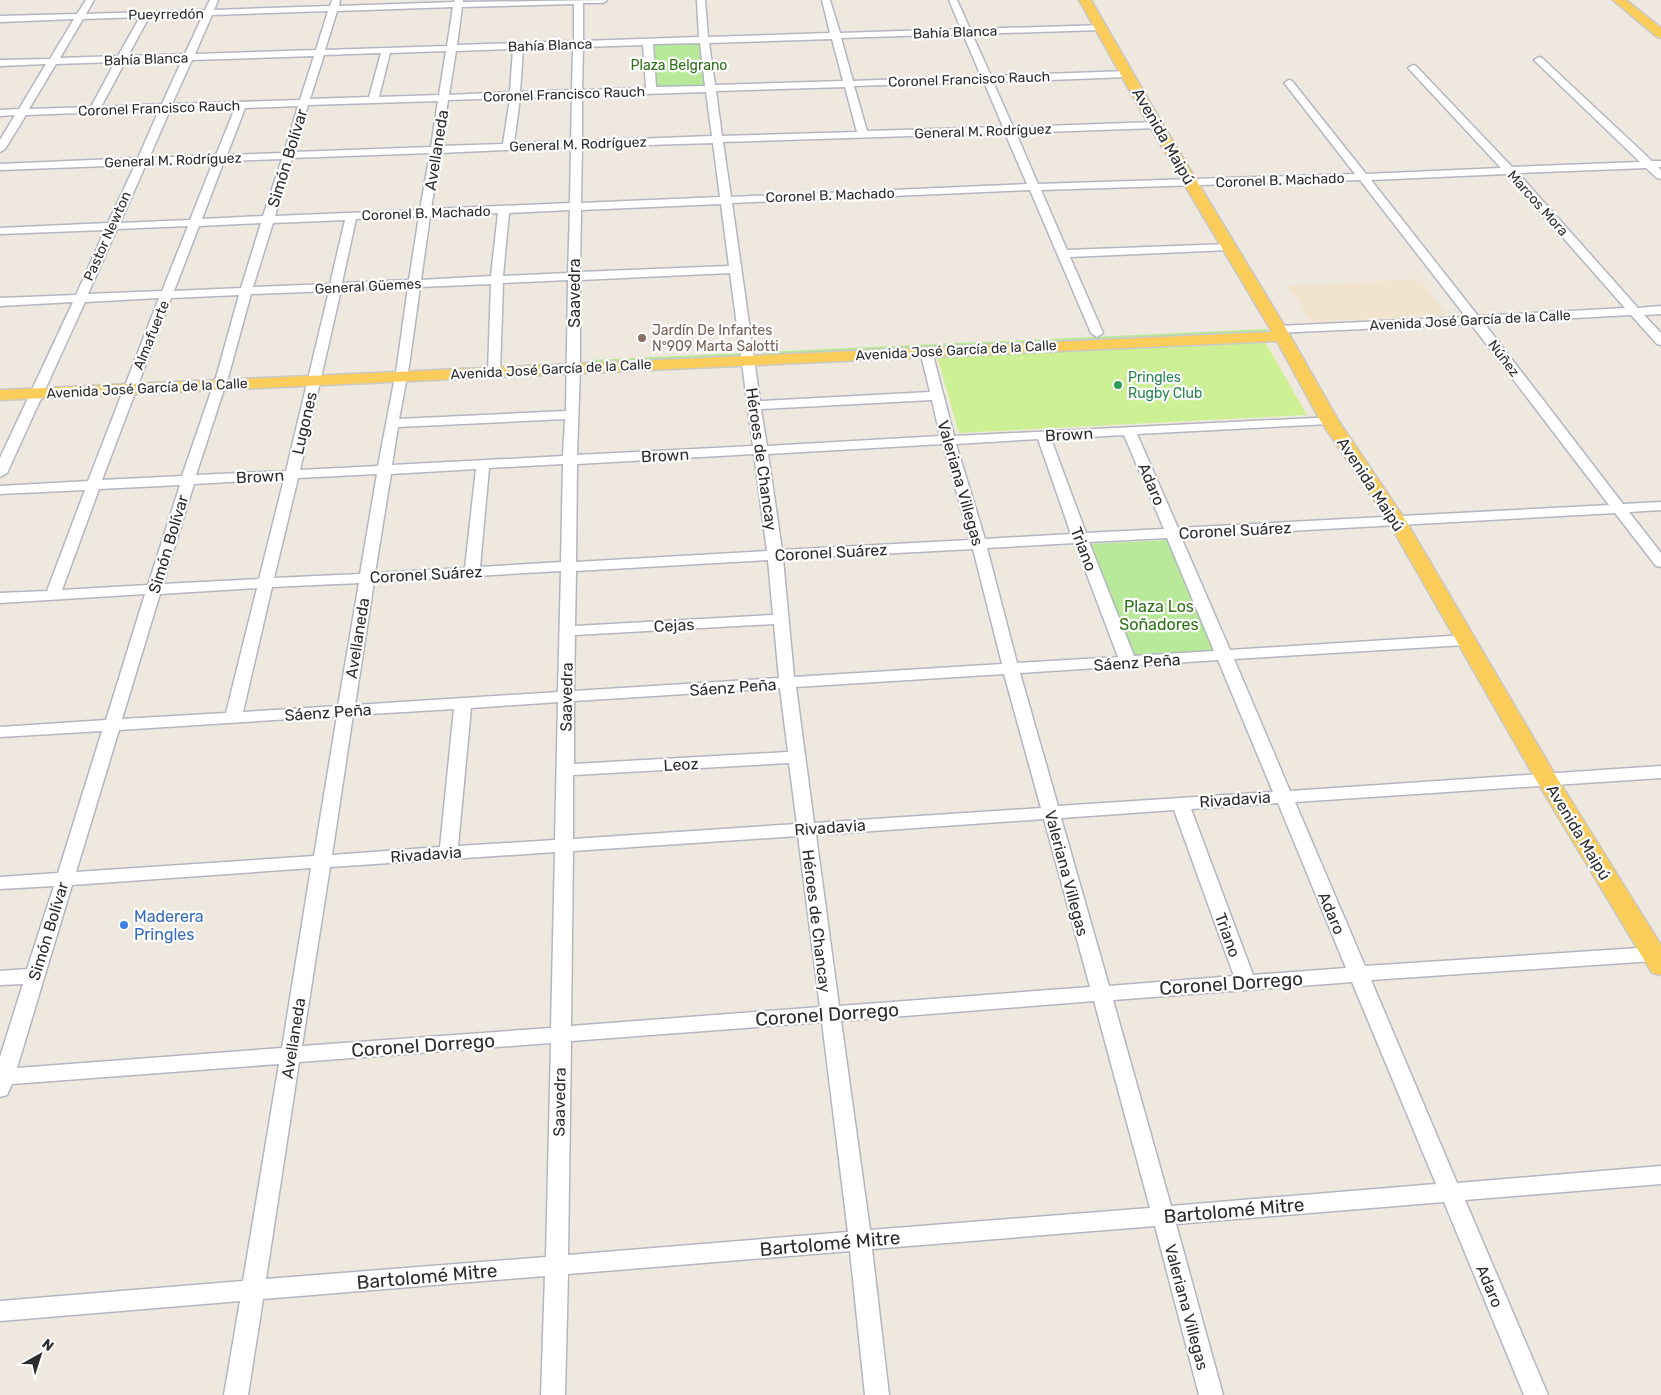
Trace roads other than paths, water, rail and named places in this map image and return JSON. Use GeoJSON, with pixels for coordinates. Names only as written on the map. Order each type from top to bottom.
{"type":"FeatureCollection","features":[{"type":"Feature","properties":{"kind":"main road","name":"Avenida Maipú"},"geometry":{"type":"LineString","coordinates":[[1085,0],[1156,124],[1279,330],[1329,420],[1397,521],[1546,778],[1657,960]]}},
{"type":"Feature","properties":{"kind":"main road"},"geometry":{"type":"LineString","coordinates":[[1619,0],[1661,34]]}},
{"type":"Feature","properties":{"kind":"main road","name":"Avenida José García de la Calle"},"geometry":{"type":"LineString","coordinates":[[0,395],[40,389],[748,355],[1097,333],[1279,330]]}},
{"type":"Feature","properties":{"kind":"main road","name":"Avenida José García de la Calle"},"geometry":{"type":"LineString","coordinates":[[748,355],[926,351],[1279,330]]}},
{"type":"Feature","properties":{"kind":"main road","name":"Avenida José García de la Calle"},"geometry":{"type":"LineString","coordinates":[[0,386],[40,389]]}},
{"type":"Feature","properties":{"kind":"street"},"geometry":{"type":"LineString","coordinates":[[0,149],[90,0]]}},
{"type":"Feature","properties":{"kind":"street","name":"Pastor Newton"},"geometry":{"type":"LineString","coordinates":[[0,473],[40,389],[214,0]]}},
{"type":"Feature","properties":{"kind":"street"},"geometry":{"type":"LineString","coordinates":[[274,10],[277,0]]}},
{"type":"Feature","properties":{"kind":"street","name":"Saavedra"},"geometry":{"type":"LineString","coordinates":[[553,1395],[557,1265],[570,460],[574,363],[579,0]]}},
{"type":"Feature","properties":{"kind":"street","name":"Pueyrredón"},"geometry":{"type":"LineString","coordinates":[[0,19],[208,13],[274,10],[334,4],[602,0]]}},
{"type":"Feature","properties":{"kind":"street","name":"Héroes de Chancay"},"geometry":{"type":"LineString","coordinates":[[701,0],[704,41],[775,555],[787,683],[860,1241],[877,1395]]}},
{"type":"Feature","properties":{"kind":"street"},"geometry":{"type":"LineString","coordinates":[[826,0],[863,136]]}},
{"type":"Feature","properties":{"kind":"street"},"geometry":{"type":"LineString","coordinates":[[952,0],[1097,333]]}},
{"type":"Feature","properties":{"kind":"street","name":"Avellaneda"},"geometry":{"type":"LineString","coordinates":[[236,1395],[384,470],[402,371],[459,2]]}},
{"type":"Feature","properties":{"kind":"street","name":"Simón Bolívar"},"geometry":{"type":"LineString","coordinates":[[1,1081],[221,379],[334,4]]}},
{"type":"Feature","properties":{"kind":"street"},"geometry":{"type":"LineString","coordinates":[[94,110],[146,14]]}},
{"type":"Feature","properties":{"kind":"street","name":"Bahía Blanca"},"geometry":{"type":"LineString","coordinates":[[0,63],[1100,27]]}},
{"type":"Feature","properties":{"kind":"street"},"geometry":{"type":"LineString","coordinates":[[648,42],[651,91]]}},
{"type":"Feature","properties":{"kind":"street"},"geometry":{"type":"LineString","coordinates":[[508,147],[515,95],[518,46]]}},
{"type":"Feature","properties":{"kind":"street"},"geometry":{"type":"LineString","coordinates":[[373,100],[386,51]]}},
{"type":"Feature","properties":{"kind":"street"},"geometry":{"type":"LineString","coordinates":[[1539,60],[1661,176]]}},
{"type":"Feature","properties":{"kind":"street","name":"Marcos Mora"},"geometry":{"type":"LineString","coordinates":[[1413,68],[1510,171],[1661,341]]}},
{"type":"Feature","properties":{"kind":"street","name":"Coronel Francisco Rauch"},"geometry":{"type":"LineString","coordinates":[[0,113],[1128,74]]}},
{"type":"Feature","properties":{"kind":"street","name":"Núñez"},"geometry":{"type":"LineString","coordinates":[[1289,83],[1475,320],[1661,564]]}},
{"type":"Feature","properties":{"kind":"street","name":"Almafuerte"},"geometry":{"type":"LineString","coordinates":[[53,595],[132,384],[241,105]]}},
{"type":"Feature","properties":{"kind":"street","name":"General M. Rodríguez"},"geometry":{"type":"LineString","coordinates":[[0,167],[576,144],[863,136],[1156,124]]}},
{"type":"Feature","properties":{"kind":"street","name":"Coronel B. Machado"},"geometry":{"type":"LineString","coordinates":[[0,231],[1033,187],[1364,177],[1661,164]]}},
{"type":"Feature","properties":{"kind":"street"},"geometry":{"type":"LineString","coordinates":[[494,367],[497,280],[504,209]]}},
{"type":"Feature","properties":{"kind":"street","name":"Lugones"},"geometry":{"type":"LineString","coordinates":[[233,718],[264,583],[292,474],[351,216]]}},
{"type":"Feature","properties":{"kind":"street"},"geometry":{"type":"LineString","coordinates":[[1062,254],[1230,247]]}},
{"type":"Feature","properties":{"kind":"street","name":"General Güemes"},"geometry":{"type":"LineString","coordinates":[[0,302],[735,269]]}},
{"type":"Feature","properties":{"kind":"street","name":"Avenida José García de la Calle"},"geometry":{"type":"LineString","coordinates":[[1279,330],[1661,310]]}},
{"type":"Feature","properties":{"kind":"street","name":"Valeriana Villegas"},"geometry":{"type":"LineString","coordinates":[[926,351],[948,440],[979,544],[1011,669],[1163,1216],[1210,1395]]}},
{"type":"Feature","properties":{"kind":"street"},"geometry":{"type":"LineString","coordinates":[[753,405],[937,396]]}},
{"type":"Feature","properties":{"kind":"street"},"geometry":{"type":"LineString","coordinates":[[392,424],[571,415]]}},
{"type":"Feature","properties":{"kind":"street","name":"Brown"},"geometry":{"type":"LineString","coordinates":[[0,490],[1329,420]]}},
{"type":"Feature","properties":{"kind":"street","name":"Adaro"},"geometry":{"type":"LineString","coordinates":[[1129,430],[1536,1395]]}},
{"type":"Feature","properties":{"kind":"street","name":"Triano"},"geometry":{"type":"LineString","coordinates":[[1043,435],[1128,662]]}},
{"type":"Feature","properties":{"kind":"street"},"geometry":{"type":"LineString","coordinates":[[472,572],[482,464]]}},
{"type":"Feature","properties":{"kind":"street","name":"Coronel Suárez"},"geometry":{"type":"LineString","coordinates":[[0,598],[1661,506]]}},
{"type":"Feature","properties":{"kind":"street","name":"Cejas"},"geometry":{"type":"LineString","coordinates":[[567,631],[781,619]]}},
{"type":"Feature","properties":{"kind":"street","name":"Sáenz Peña"},"geometry":{"type":"LineString","coordinates":[[0,732],[1465,640]]}},
{"type":"Feature","properties":{"kind":"street"},"geometry":{"type":"LineString","coordinates":[[448,853],[463,704]]}},
{"type":"Feature","properties":{"kind":"street","name":"Leoz"},"geometry":{"type":"LineString","coordinates":[[564,770],[797,757]]}},
{"type":"Feature","properties":{"kind":"street","name":"Rivadavia"},"geometry":{"type":"LineString","coordinates":[[0,884],[1546,778],[1661,772]]}},
{"type":"Feature","properties":{"kind":"street","name":"Triano"},"geometry":{"type":"LineString","coordinates":[[1180,803],[1246,982]]}},
{"type":"Feature","properties":{"kind":"street","name":"Coronel Dorrego"},"geometry":{"type":"LineString","coordinates":[[1,1081],[290,1055],[1246,982],[1358,974],[1657,960]]}},
{"type":"Feature","properties":{"kind":"street"},"geometry":{"type":"LineString","coordinates":[[0,978],[35,976]]}},
{"type":"Feature","properties":{"kind":"street","name":"Bartolomé Mitre"},"geometry":{"type":"LineString","coordinates":[[0,1311],[1661,1175]]}},
{"type":"Feature","properties":{"kind":"place","name":"Jardín De Infantes Nº909 Marta Salotti"},"geometry":{"type":"Point","coordinates":[642,338]}},
{"type":"Feature","properties":{"kind":"place","name":"Pringles Rugby Club"},"geometry":{"type":"Point","coordinates":[1118,385]}},
{"type":"Feature","properties":{"kind":"place","name":"Maderera Pringles"},"geometry":{"type":"Point","coordinates":[124,925]}},
{"type":"Feature","properties":{"kind":"park label","name":"Plaza Belgrano"},"geometry":{"type":"Point","coordinates":[679,65]}},
{"type":"Feature","properties":{"kind":"park label","name":"Plaza Los Soñadores"},"geometry":{"type":"Point","coordinates":[1159,615]}}]}
